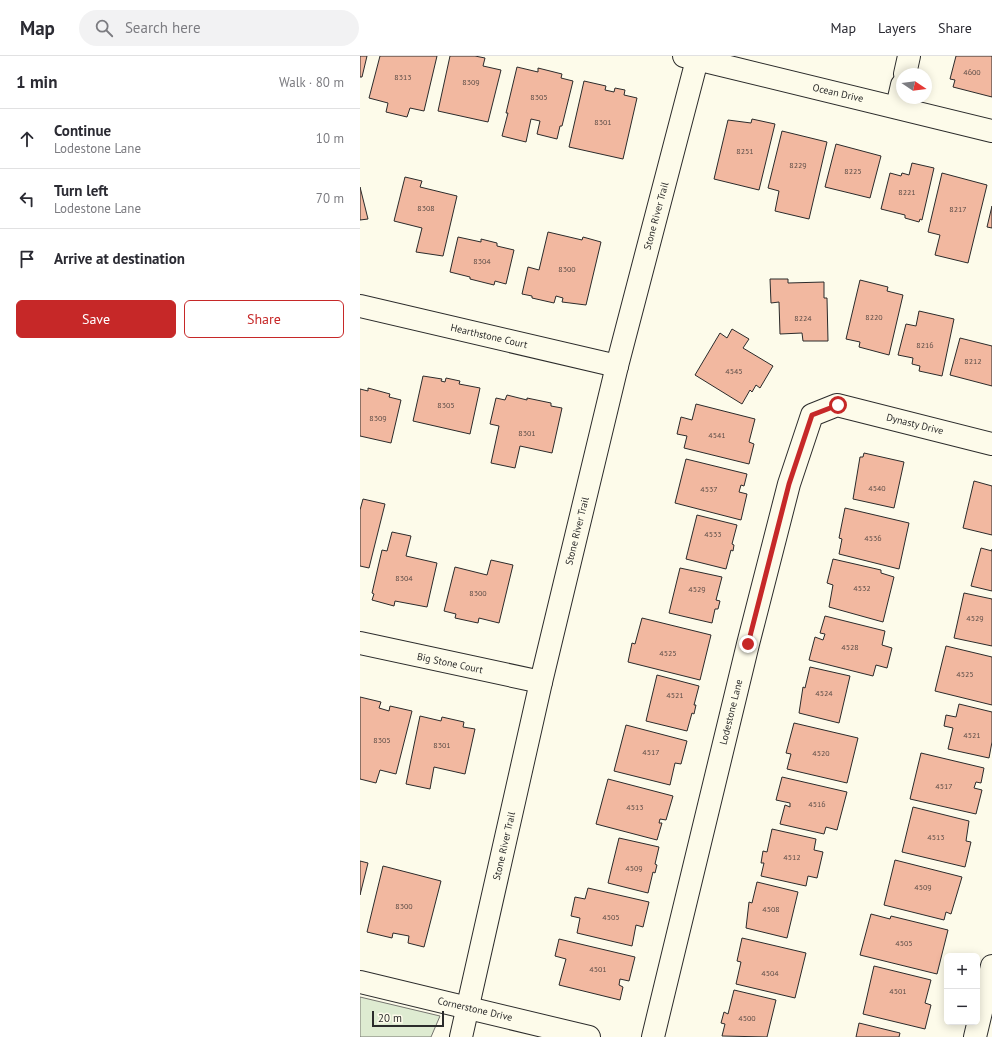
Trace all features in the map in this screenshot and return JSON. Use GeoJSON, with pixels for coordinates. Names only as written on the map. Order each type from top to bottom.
{"type":"FeatureCollection","features":[{"type":"Feature","properties":{"kind":"street"},"geometry":{"type":"LineString","coordinates":[[906,68],[909,56]]}},
{"type":"Feature","properties":{"kind":"street","name":"Ocean Drive"},"geometry":{"type":"LineString","coordinates":[[693,57],[992,131]]}},
{"type":"Feature","properties":{"kind":"street","name":"Stone River Trail"},"geometry":{"type":"LineString","coordinates":[[461,1037],[541,682],[693,57]]}},
{"type":"Feature","properties":{"kind":"street","name":"Hearthstone Court"},"geometry":{"type":"LineString","coordinates":[[360,306],[617,366]]}},
{"type":"Feature","properties":{"kind":"street","name":"Dynasty Drive"},"geometry":{"type":"LineString","coordinates":[[838,405],[992,444]]}},
{"type":"Feature","properties":{"kind":"street","name":"Lodestone Lane"},"geometry":{"type":"LineString","coordinates":[[653,1037],[748,644],[789,484],[812,415],[838,405]]}},
{"type":"Feature","properties":{"kind":"street","name":"Big Stone Court"},"geometry":{"type":"LineString","coordinates":[[360,644],[541,682]]}},
{"type":"Feature","properties":{"kind":"street"},"geometry":{"type":"LineString","coordinates":[[975,1037],[992,966]]}},
{"type":"Feature","properties":{"kind":"street","name":"Cornerstone Drive"},"geometry":{"type":"LineString","coordinates":[[360,982],[589,1037]]}},
{"type":"Feature","properties":{"kind":"street","name":"Stone River Trail"},"geometry":{"type":"LineString","coordinates":[[455,1037],[468,1008]]}},
{"type":"Feature","properties":{"kind":"green space"},"geometry":{"type":"Polygon","coordinates":[[[360,997],[440,1016],[431,1037],[360,1037],[360,997]]]}},
{"type":"Feature","properties":{"kind":"building"},"geometry":{"type":"Polygon","coordinates":[[[360,56],[367,56],[362,77],[360,77],[360,56]]]}},
{"type":"Feature","properties":{"kind":"building"},"geometry":{"type":"Polygon","coordinates":[[[380,56],[437,56],[424,111],[410,108],[407,117],[386,112],[388,103],[369,98],[380,56]]]}},
{"type":"Feature","properties":{"kind":"building"},"geometry":{"type":"Polygon","coordinates":[[[450,56],[475,56],[485,58],[483,66],[501,70],[488,122],[438,111],[450,56]]]}},
{"type":"Feature","properties":{"kind":"building"},"geometry":{"type":"Polygon","coordinates":[[[956,56],[992,56],[992,97],[953,87],[955,80],[950,79],[956,56]]]}},
{"type":"Feature","properties":{"kind":"building"},"geometry":{"type":"Polygon","coordinates":[[[517,67],[538,72],[538,68],[562,74],[561,78],[573,81],[562,126],[560,126],[557,139],[537,134],[540,121],[531,119],[526,142],[502,136],[517,67]]]}},
{"type":"Feature","properties":{"kind":"building"},"geometry":{"type":"Polygon","coordinates":[[[584,81],[606,86],[605,90],[614,92],[615,88],[625,90],[624,95],[637,98],[623,159],[569,147],[584,81]]]}},
{"type":"Feature","properties":{"kind":"building"},"geometry":{"type":"Polygon","coordinates":[[[752,119],[775,124],[759,190],[714,179],[728,120],[751,123],[752,119]]]}},
{"type":"Feature","properties":{"kind":"building"},"geometry":{"type":"Polygon","coordinates":[[[782,131],[827,142],[809,219],[775,211],[779,191],[768,188],[782,131]]]}},
{"type":"Feature","properties":{"kind":"building"},"geometry":{"type":"Polygon","coordinates":[[[836,144],[881,156],[870,198],[825,187],[836,144]]]}},
{"type":"Feature","properties":{"kind":"building"},"geometry":{"type":"Polygon","coordinates":[[[912,163],[934,168],[922,220],[920,219],[919,222],[905,218],[905,215],[881,209],[890,173],[901,176],[902,173],[909,175],[912,163]]]}},
{"type":"Feature","properties":{"kind":"building"},"geometry":{"type":"Polygon","coordinates":[[[942,173],[987,185],[968,263],[935,255],[940,235],[928,232],[942,173]]]}},
{"type":"Feature","properties":{"kind":"building"},"geometry":{"type":"Polygon","coordinates":[[[405,177],[422,181],[420,187],[457,196],[443,256],[416,252],[422,228],[394,221],[405,177]]]}},
{"type":"Feature","properties":{"kind":"building"},"geometry":{"type":"Polygon","coordinates":[[[360,187],[368,219],[360,220],[360,187]]]}},
{"type":"Feature","properties":{"kind":"building"},"geometry":{"type":"Polygon","coordinates":[[[992,206],[992,228],[987,227],[992,206]]]}},
{"type":"Feature","properties":{"kind":"building"},"geometry":{"type":"Polygon","coordinates":[[[548,232],[582,240],[583,237],[601,242],[586,305],[562,302],[563,298],[556,296],[554,303],[522,294],[528,267],[539,270],[548,232]]]}},
{"type":"Feature","properties":{"kind":"building"},"geometry":{"type":"Polygon","coordinates":[[[458,237],[481,242],[481,239],[497,243],[497,246],[514,250],[506,284],[495,281],[494,285],[450,272],[458,237]]]}},
{"type":"Feature","properties":{"kind":"building"},"geometry":{"type":"Polygon","coordinates":[[[770,279],[788,279],[788,283],[824,282],[824,298],[827,298],[828,341],[803,341],[802,333],[780,334],[779,302],[771,303],[770,279]]]}},
{"type":"Feature","properties":{"kind":"building"},"geometry":{"type":"Polygon","coordinates":[[[860,280],[888,287],[887,291],[903,295],[889,355],[859,347],[860,342],[846,339],[860,280]]]}},
{"type":"Feature","properties":{"kind":"building"},"geometry":{"type":"Polygon","coordinates":[[[919,311],[954,319],[942,376],[919,371],[920,366],[912,364],[913,358],[898,355],[906,324],[916,326],[919,311]]]}},
{"type":"Feature","properties":{"kind":"building"},"geometry":{"type":"Polygon","coordinates":[[[732,329],[749,339],[743,348],[773,366],[760,388],[756,385],[752,392],[750,390],[742,404],[695,375],[720,333],[727,338],[732,329]]]}},
{"type":"Feature","properties":{"kind":"building"},"geometry":{"type":"Polygon","coordinates":[[[960,338],[992,346],[992,386],[950,375],[960,338]]]}},
{"type":"Feature","properties":{"kind":"building"},"geometry":{"type":"Polygon","coordinates":[[[423,376],[442,379],[441,381],[445,382],[446,378],[460,381],[459,384],[480,388],[470,434],[413,421],[423,376]]]}},
{"type":"Feature","properties":{"kind":"building"},"geometry":{"type":"Polygon","coordinates":[[[368,388],[390,394],[389,397],[401,400],[391,443],[360,436],[360,389],[368,391],[368,388]]]}},
{"type":"Feature","properties":{"kind":"building"},"geometry":{"type":"Polygon","coordinates":[[[507,395],[527,400],[527,398],[551,403],[551,406],[562,408],[552,453],[520,446],[515,468],[491,463],[499,426],[490,424],[496,398],[505,400],[507,395]]]}},
{"type":"Feature","properties":{"kind":"building"},"geometry":{"type":"Polygon","coordinates":[[[696,404],[755,419],[749,442],[754,444],[749,464],[684,448],[687,436],[677,434],[681,417],[692,420],[696,404]]]}},
{"type":"Feature","properties":{"kind":"building"},"geometry":{"type":"Polygon","coordinates":[[[864,453],[904,462],[894,508],[853,499],[860,457],[863,457],[864,453]]]}},
{"type":"Feature","properties":{"kind":"building"},"geometry":{"type":"Polygon","coordinates":[[[686,459],[747,474],[744,486],[741,485],[739,492],[747,494],[741,520],[675,503],[686,459]]]}},
{"type":"Feature","properties":{"kind":"building"},"geometry":{"type":"Polygon","coordinates":[[[974,481],[992,486],[992,535],[963,528],[974,481]]]}},
{"type":"Feature","properties":{"kind":"building"},"geometry":{"type":"Polygon","coordinates":[[[363,499],[385,504],[369,568],[360,566],[360,510],[363,499]]]}},
{"type":"Feature","properties":{"kind":"building"},"geometry":{"type":"Polygon","coordinates":[[[845,508],[909,523],[899,569],[839,554],[842,539],[839,538],[845,508]]]}},
{"type":"Feature","properties":{"kind":"building"},"geometry":{"type":"Polygon","coordinates":[[[697,515],[737,525],[732,544],[734,545],[733,551],[731,550],[726,569],[686,559],[697,515]]]}},
{"type":"Feature","properties":{"kind":"building"},"geometry":{"type":"Polygon","coordinates":[[[392,532],[411,536],[406,556],[437,563],[427,607],[395,601],[394,606],[372,600],[374,594],[372,593],[382,550],[387,551],[392,532]]]}},
{"type":"Feature","properties":{"kind":"building"},"geometry":{"type":"Polygon","coordinates":[[[981,548],[992,551],[992,591],[971,586],[981,548]]]}},
{"type":"Feature","properties":{"kind":"building"},"geometry":{"type":"Polygon","coordinates":[[[833,559],[881,570],[881,573],[894,577],[883,622],[829,607],[833,585],[827,583],[833,559]]]}},
{"type":"Feature","properties":{"kind":"building"},"geometry":{"type":"Polygon","coordinates":[[[491,560],[513,565],[499,623],[479,618],[478,623],[455,618],[456,614],[444,611],[455,567],[487,575],[491,560]]]}},
{"type":"Feature","properties":{"kind":"building"},"geometry":{"type":"Polygon","coordinates":[[[680,568],[722,577],[716,600],[720,601],[718,609],[715,609],[712,623],[669,613],[680,568]]]}},
{"type":"Feature","properties":{"kind":"building"},"geometry":{"type":"Polygon","coordinates":[[[964,593],[992,599],[992,646],[954,638],[964,593]]]}},
{"type":"Feature","properties":{"kind":"building"},"geometry":{"type":"Polygon","coordinates":[[[825,616],[885,631],[882,645],[892,648],[887,668],[876,665],[873,676],[809,660],[815,637],[823,640],[825,634],[820,633],[825,616]]]}},
{"type":"Feature","properties":{"kind":"building"},"geometry":{"type":"Polygon","coordinates":[[[642,618],[711,635],[700,680],[628,662],[632,643],[635,644],[642,618]]]}},
{"type":"Feature","properties":{"kind":"building"},"geometry":{"type":"Polygon","coordinates":[[[946,646],[992,657],[992,705],[935,691],[946,646]]]}},
{"type":"Feature","properties":{"kind":"building"},"geometry":{"type":"Polygon","coordinates":[[[810,667],[850,676],[839,723],[799,713],[803,687],[805,688],[810,667]]]}},
{"type":"Feature","properties":{"kind":"building"},"geometry":{"type":"Polygon","coordinates":[[[657,675],[699,686],[694,705],[696,705],[694,714],[692,713],[687,731],[646,721],[657,675]]]}},
{"type":"Feature","properties":{"kind":"building"},"geometry":{"type":"Polygon","coordinates":[[[360,697],[381,702],[379,708],[389,711],[390,706],[412,711],[396,774],[380,770],[376,783],[360,779],[360,697]]]}},
{"type":"Feature","properties":{"kind":"building"},"geometry":{"type":"Polygon","coordinates":[[[959,704],[992,712],[992,742],[989,758],[948,749],[953,728],[944,726],[946,715],[956,717],[959,704]]]}},
{"type":"Feature","properties":{"kind":"building"},"geometry":{"type":"Polygon","coordinates":[[[420,716],[441,721],[442,717],[464,722],[463,727],[475,729],[465,774],[434,767],[430,789],[406,784],[420,716]]]}},
{"type":"Feature","properties":{"kind":"building"},"geometry":{"type":"Polygon","coordinates":[[[794,723],[858,738],[847,783],[787,769],[791,754],[786,753],[794,723]]]}},
{"type":"Feature","properties":{"kind":"building"},"geometry":{"type":"Polygon","coordinates":[[[626,725],[687,741],[681,764],[675,763],[670,785],[614,771],[626,725]]]}},
{"type":"Feature","properties":{"kind":"building"},"geometry":{"type":"Polygon","coordinates":[[[921,753],[984,768],[981,783],[976,782],[974,788],[982,790],[976,814],[910,799],[921,753]]]}},
{"type":"Feature","properties":{"kind":"building"},"geometry":{"type":"Polygon","coordinates":[[[782,777],[847,792],[837,830],[826,827],[824,834],[780,824],[785,805],[790,807],[790,803],[776,800],[782,777]]]}},
{"type":"Feature","properties":{"kind":"building"},"geometry":{"type":"Polygon","coordinates":[[[608,779],[673,796],[666,820],[660,819],[659,823],[662,823],[657,840],[596,824],[608,779]]]}},
{"type":"Feature","properties":{"kind":"building"},"geometry":{"type":"Polygon","coordinates":[[[913,807],[969,821],[966,841],[971,842],[965,867],[902,852],[913,807]]]}},
{"type":"Feature","properties":{"kind":"building"},"geometry":{"type":"Polygon","coordinates":[[[772,829],[816,839],[814,850],[823,852],[817,878],[808,876],[806,886],[761,876],[764,863],[761,863],[763,851],[767,852],[772,829]]]}},
{"type":"Feature","properties":{"kind":"building"},"geometry":{"type":"Polygon","coordinates":[[[619,838],[659,847],[655,864],[657,865],[655,873],[653,872],[648,893],[608,883],[619,838]]]}},
{"type":"Feature","properties":{"kind":"building"},"geometry":{"type":"Polygon","coordinates":[[[895,860],[962,877],[951,914],[946,912],[944,920],[884,905],[895,860]]]}},
{"type":"Feature","properties":{"kind":"building"},"geometry":{"type":"Polygon","coordinates":[[[360,861],[368,863],[360,895],[360,861]]]}},
{"type":"Feature","properties":{"kind":"building"},"geometry":{"type":"Polygon","coordinates":[[[383,866],[441,881],[424,947],[408,943],[409,936],[393,933],[392,938],[367,932],[383,866]]]}},
{"type":"Feature","properties":{"kind":"building"},"geometry":{"type":"Polygon","coordinates":[[[757,882],[798,892],[787,938],[746,928],[749,902],[752,903],[757,882]]]}},
{"type":"Feature","properties":{"kind":"building"},"geometry":{"type":"Polygon","coordinates":[[[588,888],[649,902],[643,927],[636,925],[632,946],[577,933],[580,918],[571,916],[575,897],[585,899],[588,888]]]}},
{"type":"Feature","properties":{"kind":"building"},"geometry":{"type":"Polygon","coordinates":[[[871,914],[890,919],[891,916],[948,930],[937,974],[860,955],[871,914]]]}},
{"type":"Feature","properties":{"kind":"building"},"geometry":{"type":"Polygon","coordinates":[[[742,938],[806,953],[795,998],[736,984],[741,962],[737,961],[742,938]]]}},
{"type":"Feature","properties":{"kind":"building"},"geometry":{"type":"Polygon","coordinates":[[[559,939],[635,957],[629,981],[620,979],[619,985],[623,987],[620,1000],[559,985],[566,959],[555,956],[559,939]]]}},
{"type":"Feature","properties":{"kind":"building"},"geometry":{"type":"Polygon","coordinates":[[[874,966],[931,980],[925,1003],[931,1005],[925,1029],[863,1014],[874,966]]]}},
{"type":"Feature","properties":{"kind":"building"},"geometry":{"type":"Polygon","coordinates":[[[734,990],[776,1000],[767,1037],[722,1036],[725,1024],[721,1023],[724,1012],[728,1014],[734,990]]]}},
{"type":"Feature","properties":{"kind":"building"},"geometry":{"type":"Polygon","coordinates":[[[859,1023],[900,1033],[899,1037],[856,1037],[859,1023]]]}},
{"type":"Feature","properties":{"kind":"route"},"geometry":{"type":"LineString","coordinates":[[748,644],[789,484],[812,415],[838,405]]}}]}
